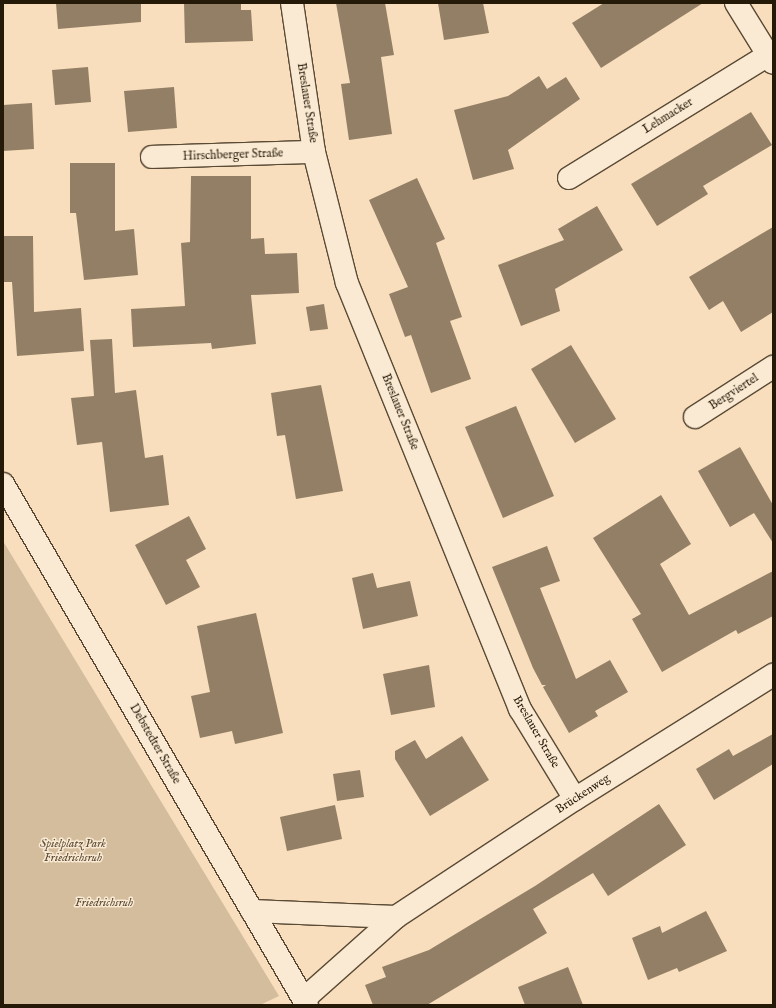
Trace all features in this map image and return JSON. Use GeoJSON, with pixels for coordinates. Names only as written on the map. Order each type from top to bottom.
{"type":"FeatureCollection","features":[{"type":"Feature","properties":{"kind":"street","name":"Breslauer Straße"},"geometry":{"type":"LineString","coordinates":[[292,3],[314,152],[348,283],[520,709],[575,798]]}},
{"type":"Feature","properties":{"kind":"street"},"geometry":{"type":"LineString","coordinates":[[736,3],[770,59]]}},
{"type":"Feature","properties":{"kind":"street","name":"Lehmacker"},"geometry":{"type":"LineString","coordinates":[[569,178],[770,59]]}},
{"type":"Feature","properties":{"kind":"street","name":"Hirschberger Straße"},"geometry":{"type":"LineString","coordinates":[[152,157],[314,152]]}},
{"type":"Feature","properties":{"kind":"street","name":"Bergviertel"},"geometry":{"type":"LineString","coordinates":[[695,417],[773,367]]}},
{"type":"Feature","properties":{"kind":"street","name":"Debstedter Straße"},"geometry":{"type":"LineString","coordinates":[[3,484],[305,1002]]}},
{"type":"Feature","properties":{"kind":"street","name":"Brückenweg"},"geometry":{"type":"LineString","coordinates":[[305,1002],[396,916],[575,798],[773,675]]}},
{"type":"Feature","properties":{"kind":"street"},"geometry":{"type":"LineString","coordinates":[[252,911],[396,916]]}},
{"type":"Feature","properties":{"kind":"green space","name":"Friedrichsruh"},"geometry":{"type":"Polygon","coordinates":[[[3,541],[279,996],[260,1005],[3,1005],[3,541]]]}},
{"type":"Feature","properties":{"kind":"building"},"geometry":{"type":"Polygon","coordinates":[[[56,3],[141,3],[141,22],[58,29],[56,3]]]}},
{"type":"Feature","properties":{"kind":"building"},"geometry":{"type":"Polygon","coordinates":[[[184,3],[241,3],[241,10],[251,10],[253,41],[185,43],[184,3]]]}},
{"type":"Feature","properties":{"kind":"building"},"geometry":{"type":"Polygon","coordinates":[[[336,3],[385,3],[394,55],[381,57],[392,134],[349,140],[341,84],[350,83],[336,3]]]}},
{"type":"Feature","properties":{"kind":"building"},"geometry":{"type":"Polygon","coordinates":[[[438,3],[483,3],[489,33],[444,40],[438,3]]]}},
{"type":"Feature","properties":{"kind":"building"},"geometry":{"type":"Polygon","coordinates":[[[604,3],[703,3],[601,68],[572,23],[604,3]]]}},
{"type":"Feature","properties":{"kind":"building"},"geometry":{"type":"Polygon","coordinates":[[[88,67],[91,102],[55,105],[52,70],[88,67]]]}},
{"type":"Feature","properties":{"kind":"building"},"geometry":{"type":"Polygon","coordinates":[[[539,76],[547,89],[566,77],[580,99],[508,150],[514,169],[473,180],[454,110],[508,96],[539,76]]]}},
{"type":"Feature","properties":{"kind":"building"},"geometry":{"type":"Polygon","coordinates":[[[174,87],[177,128],[128,132],[124,91],[174,87]]]}},
{"type":"Feature","properties":{"kind":"building"},"geometry":{"type":"Polygon","coordinates":[[[32,103],[34,149],[3,151],[3,105],[32,103]]]}},
{"type":"Feature","properties":{"kind":"building"},"geometry":{"type":"Polygon","coordinates":[[[751,112],[772,145],[703,186],[708,194],[657,226],[631,184],[751,112]]]}},
{"type":"Feature","properties":{"kind":"building"},"geometry":{"type":"Polygon","coordinates":[[[70,163],[115,163],[115,231],[134,229],[138,275],[84,280],[76,213],[70,213],[70,163]]]}},
{"type":"Feature","properties":{"kind":"building"},"geometry":{"type":"Polygon","coordinates":[[[191,176],[251,176],[251,239],[264,238],[265,254],[297,253],[299,293],[251,295],[256,344],[212,349],[211,343],[133,347],[131,309],[185,306],[181,243],[190,242],[191,176]]]}},
{"type":"Feature","properties":{"kind":"building"},"geometry":{"type":"Polygon","coordinates":[[[417,178],[445,239],[436,243],[462,317],[450,321],[471,379],[431,393],[411,335],[405,337],[389,294],[408,287],[369,200],[417,178]]]}},
{"type":"Feature","properties":{"kind":"building"},"geometry":{"type":"Polygon","coordinates":[[[597,206],[623,250],[555,289],[560,311],[521,326],[498,265],[564,240],[558,229],[597,206]]]}},
{"type":"Feature","properties":{"kind":"building"},"geometry":{"type":"Polygon","coordinates":[[[773,227],[773,312],[741,332],[723,301],[709,310],[689,277],[773,227]]]}},
{"type":"Feature","properties":{"kind":"building"},"geometry":{"type":"Polygon","coordinates":[[[3,236],[33,236],[34,312],[81,308],[84,351],[17,356],[12,282],[3,282],[3,236]]]}},
{"type":"Feature","properties":{"kind":"building"},"geometry":{"type":"Polygon","coordinates":[[[324,304],[328,329],[310,331],[306,307],[324,304]]]}},
{"type":"Feature","properties":{"kind":"building"},"geometry":{"type":"Polygon","coordinates":[[[112,339],[115,393],[136,390],[145,458],[163,455],[169,505],[110,512],[102,442],[77,445],[71,398],[94,396],[90,340],[112,339]]]}},
{"type":"Feature","properties":{"kind":"building"},"geometry":{"type":"Polygon","coordinates":[[[571,345],[616,419],[575,443],[531,369],[571,345]]]}},
{"type":"Feature","properties":{"kind":"building"},"geometry":{"type":"Polygon","coordinates":[[[321,385],[343,491],[296,499],[285,435],[277,436],[271,393],[321,385]]]}},
{"type":"Feature","properties":{"kind":"building"},"geometry":{"type":"Polygon","coordinates":[[[516,406],[554,496],[503,518],[465,427],[516,406]]]}},
{"type":"Feature","properties":{"kind":"building"},"geometry":{"type":"Polygon","coordinates":[[[740,447],[773,505],[773,543],[754,513],[730,527],[698,471],[740,447]]]}},
{"type":"Feature","properties":{"kind":"building"},"geometry":{"type":"Polygon","coordinates":[[[661,495],[691,544],[660,564],[689,615],[773,571],[773,616],[738,634],[736,630],[662,672],[632,619],[641,614],[593,538],[661,495]]]}},
{"type":"Feature","properties":{"kind":"building"},"geometry":{"type":"Polygon","coordinates":[[[189,516],[206,549],[186,560],[200,587],[166,605],[135,545],[189,516]]]}},
{"type":"Feature","properties":{"kind":"building"},"geometry":{"type":"Polygon","coordinates":[[[547,546],[560,581],[540,588],[576,679],[610,660],[628,692],[595,711],[598,716],[569,733],[543,687],[546,685],[542,685],[533,668],[492,567],[547,546]]]}},
{"type":"Feature","properties":{"kind":"building"},"geometry":{"type":"Polygon","coordinates":[[[373,573],[377,588],[410,581],[418,616],[363,629],[352,578],[373,573]]]}},
{"type":"Feature","properties":{"kind":"building"},"geometry":{"type":"Polygon","coordinates":[[[256,613],[283,733],[235,744],[232,731],[200,738],[191,696],[210,692],[197,626],[256,613]]]}},
{"type":"Feature","properties":{"kind":"building"},"geometry":{"type":"Polygon","coordinates":[[[429,665],[435,707],[391,715],[383,674],[429,665]]]}},
{"type":"Feature","properties":{"kind":"building"},"geometry":{"type":"Polygon","coordinates":[[[773,734],[773,764],[714,800],[696,769],[729,749],[733,756],[773,734]]]}},
{"type":"Feature","properties":{"kind":"building"},"geometry":{"type":"Polygon","coordinates":[[[462,736],[489,780],[430,816],[395,759],[395,751],[415,740],[426,759],[462,736]]]}},
{"type":"Feature","properties":{"kind":"building"},"geometry":{"type":"Polygon","coordinates":[[[360,770],[364,797],[337,801],[333,774],[360,770]]]}},
{"type":"Feature","properties":{"kind":"building"},"geometry":{"type":"Polygon","coordinates":[[[659,804],[686,845],[608,896],[593,873],[533,909],[547,933],[427,1005],[373,1005],[365,985],[386,977],[382,967],[429,950],[535,886],[659,804]]]}},
{"type":"Feature","properties":{"kind":"building"},"geometry":{"type":"Polygon","coordinates":[[[335,805],[342,839],[287,851],[280,817],[335,805]]]}},
{"type":"Feature","properties":{"kind":"building"},"geometry":{"type":"Polygon","coordinates":[[[706,911],[727,951],[679,972],[677,968],[648,980],[632,938],[660,926],[662,933],[706,911]]]}},
{"type":"Feature","properties":{"kind":"building"},"geometry":{"type":"Polygon","coordinates":[[[568,967],[583,1005],[525,1005],[518,987],[568,967]]]}},
{"type":"Feature","properties":{"kind":"park label","name":"Spielplatz Park Friedrichsruh"},"geometry":{"type":"Point","coordinates":[73,851]}}]}
